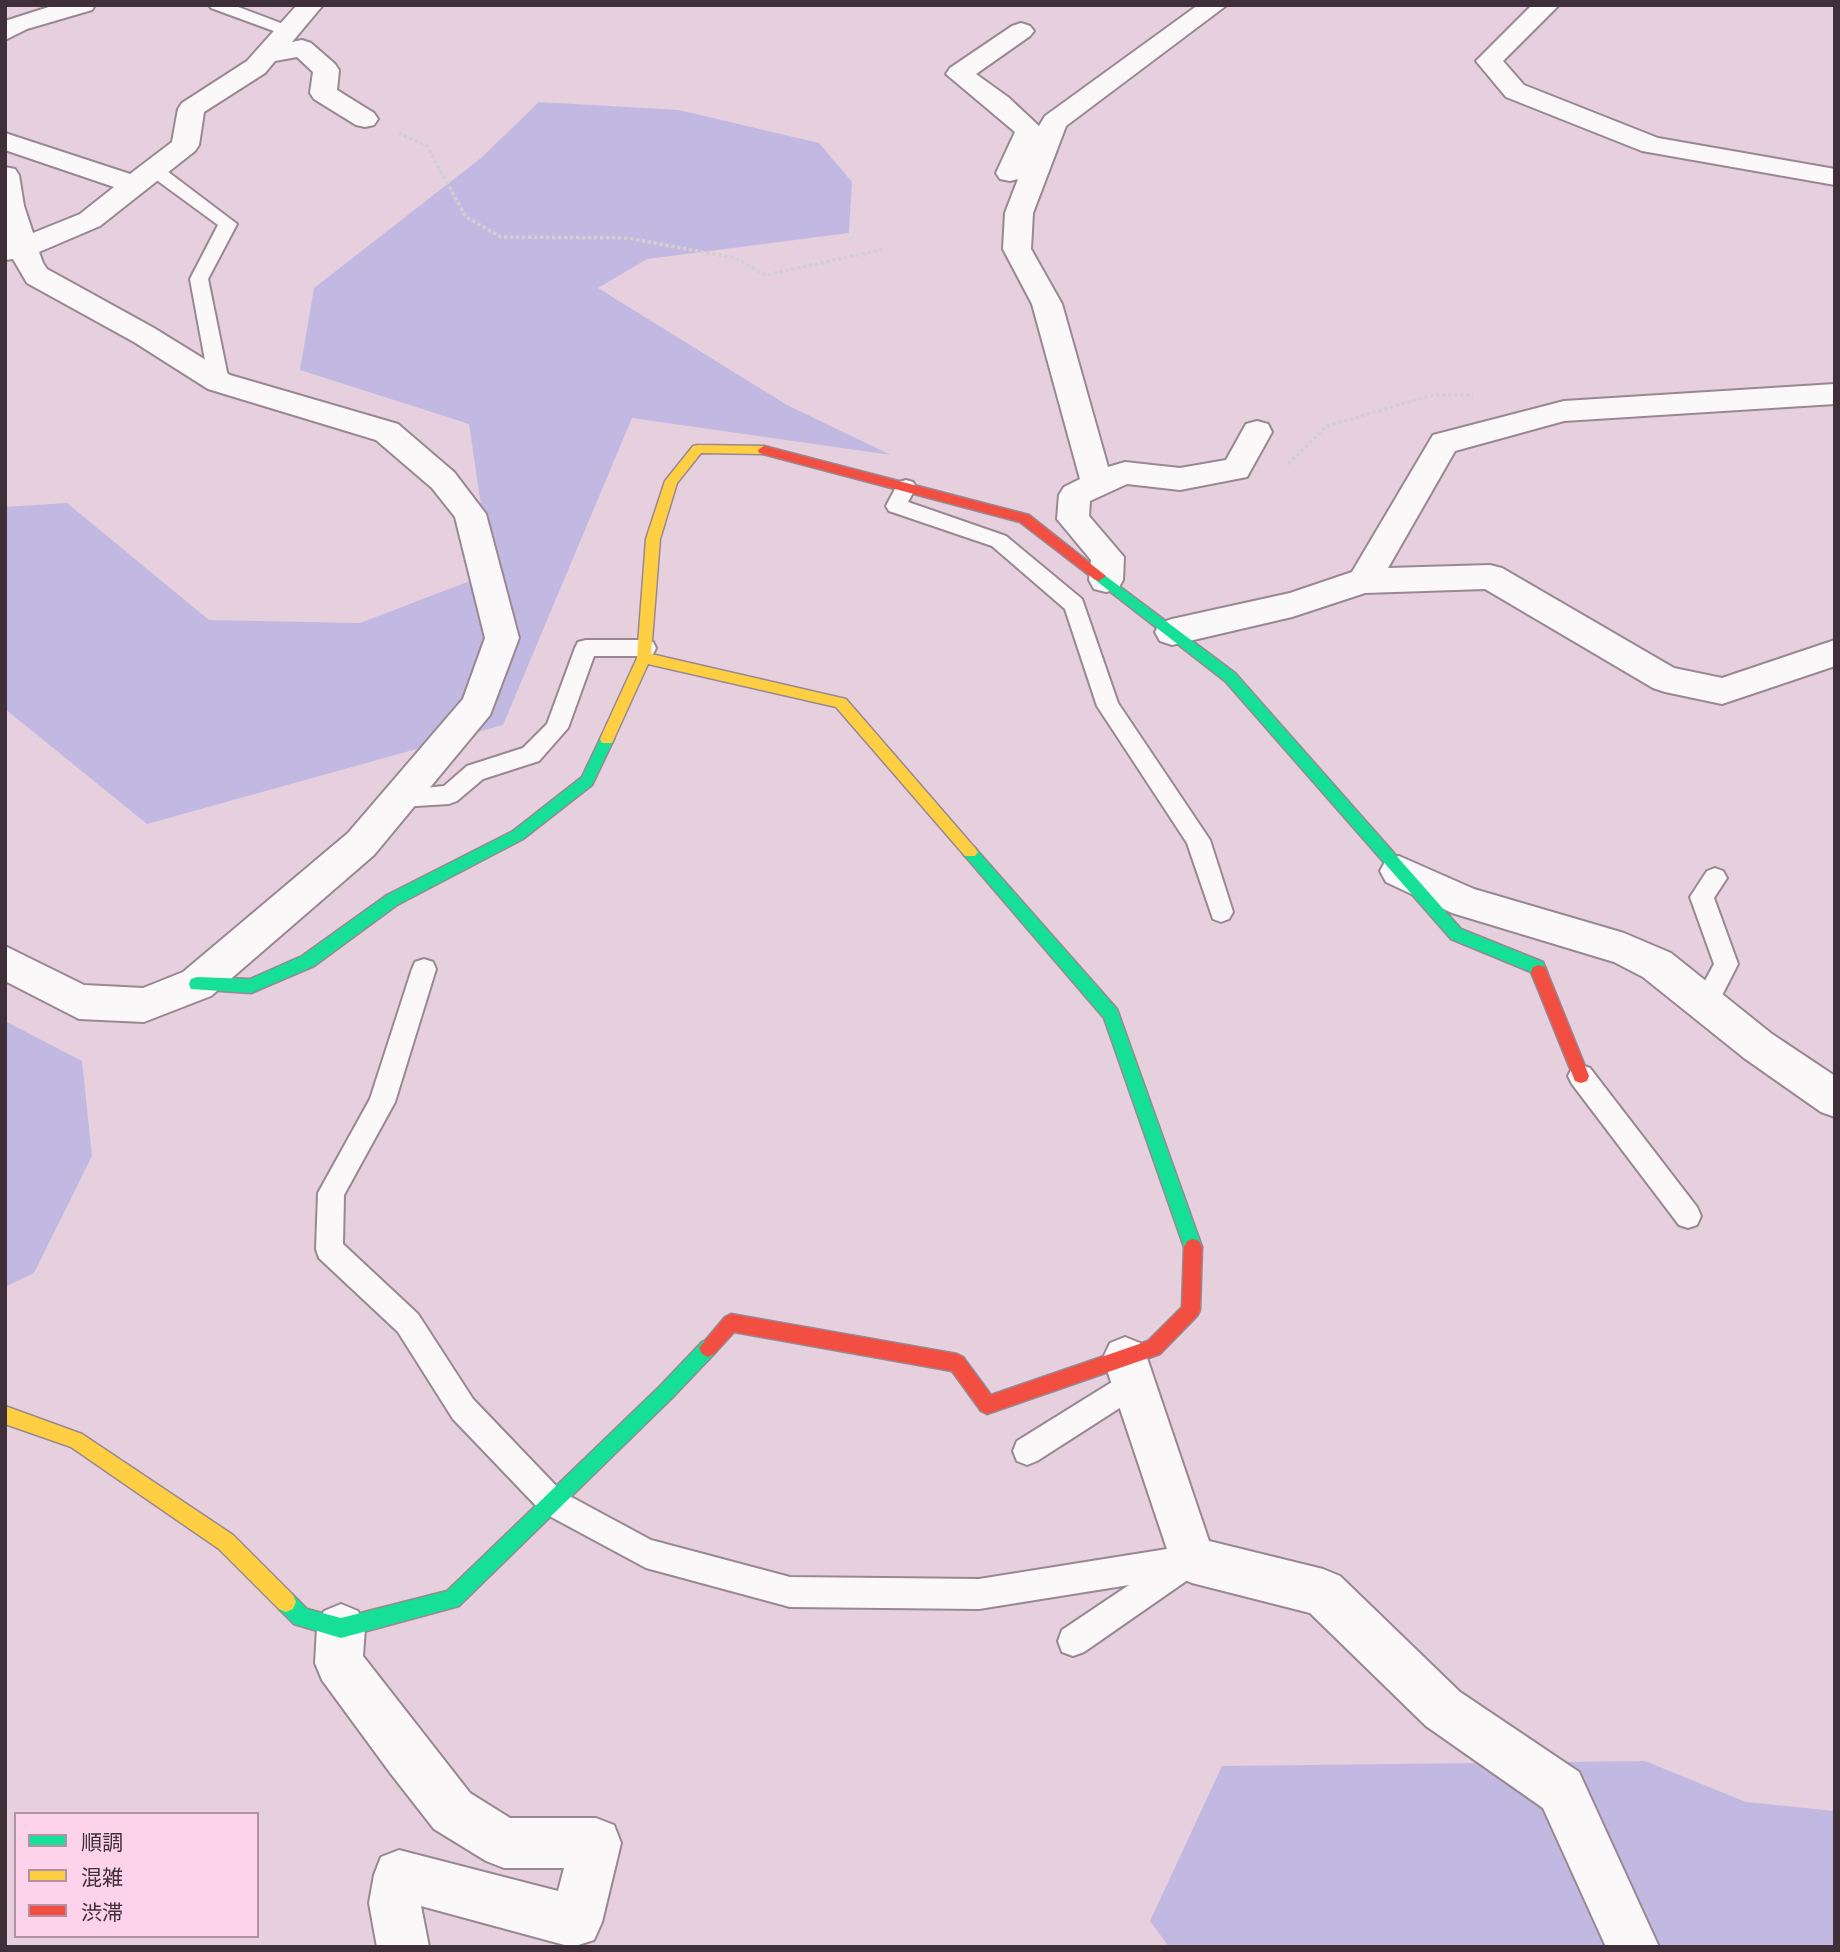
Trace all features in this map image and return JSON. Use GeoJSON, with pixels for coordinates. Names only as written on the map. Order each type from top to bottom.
{"type":"FeatureCollection","features":[{"type":"Feature","properties":{"kind":"street"},"geometry":{"type":"LineString","coordinates":[[5,32],[18,24],[83,5]]}},
{"type":"Feature","properties":{"kind":"street"},"geometry":{"type":"LineString","coordinates":[[14,250],[90,220],[185,145],[191,109],[256,67],[311,5]]}},
{"type":"Feature","properties":{"kind":"street"},"geometry":{"type":"LineString","coordinates":[[1097,484],[1047,304],[1017,249],[1019,212],[1054,122],[1215,5]]}},
{"type":"Feature","properties":{"kind":"street"},"geometry":{"type":"LineString","coordinates":[[1547,5],[1489,61],[1515,92],[1653,145],[1835,177]]}},
{"type":"Feature","properties":{"kind":"street"},"geometry":{"type":"LineString","coordinates":[[1018,224],[993,210],[1029,131],[999,103],[959,74],[1021,31]]}},
{"type":"Feature","properties":{"kind":"street"},"geometry":{"type":"LineString","coordinates":[[267,55],[302,48],[326,70],[323,93],[365,119]]}},
{"type":"Feature","properties":{"kind":"street"},"geometry":{"type":"LineString","coordinates":[[5,141],[144,177]]}},
{"type":"Feature","properties":{"kind":"street"},"geometry":{"type":"LineString","coordinates":[[5,175],[14,250],[37,276],[144,335],[219,382],[387,432],[443,480],[470,514],[502,638],[478,705],[361,844],[197,984],[144,1005],[79,1002],[5,962]]}},
{"type":"Feature","properties":{"kind":"street"},"geometry":{"type":"LineString","coordinates":[[1364,581],[1444,443],[1564,411],[1835,394]]}},
{"type":"Feature","properties":{"kind":"street"},"geometry":{"type":"LineString","coordinates":[[1106,580],[1108,557],[1073,519],[1075,495],[1125,473],[1180,479],[1237,469],[1257,432]]}},
{"type":"Feature","properties":{"kind":"street"},"geometry":{"type":"LineString","coordinates":[[197,984],[251,986],[308,961],[392,900],[518,835],[587,780],[645,653],[653,539],[671,481],[698,449],[759,449],[1024,518],[1106,580],[1230,677],[1456,934],[1537,967],[1580,1076]]}},
{"type":"Feature","properties":{"kind":"street"},"geometry":{"type":"LineString","coordinates":[[1172,632],[1292,605],[1364,581],[1490,577],[1665,679],[1722,691],[1835,653]]}},
{"type":"Feature","properties":{"kind":"street"},"geometry":{"type":"LineString","coordinates":[[5,1415],[76,1440],[226,1542],[302,1616],[341,1628],[452,1599],[666,1392],[731,1324],[957,1363],[987,1405],[1129,1371],[1191,1310],[1195,1252],[1111,1014],[841,703],[645,653]]}},
{"type":"Feature","properties":{"kind":"street"},"geometry":{"type":"LineString","coordinates":[[1399,871],[1465,902],[1624,949],[1657,965],[1758,1045],[1835,1099]]}},
{"type":"Feature","properties":{"kind":"street"},"geometry":{"type":"LineString","coordinates":[[1129,1371],[1192,1560],[1323,1593],[1443,1709],[1561,1790],[1633,1947]]}},
{"type":"Feature","properties":{"kind":"street"},"geometry":{"type":"LineString","coordinates":[[341,1628],[339,1663],[408,1758],[452,1811],[505,1843],[596,1843],[576,1922],[399,1875],[395,1903],[403,1947]]}},
{"type":"Feature","properties":{"kind":"lane"},"geometry":{"type":"LineString","coordinates":[[218,5],[288,32]]}},
{"type":"Feature","properties":{"kind":"lane"},"geometry":{"type":"LineString","coordinates":[[144,177],[228,224],[199,279],[219,382]]}},
{"type":"Feature","properties":{"kind":"lane"},"geometry":{"type":"LineString","coordinates":[[906,487],[896,506],[999,541],[1074,604],[1108,706],[1198,839],[1222,912]]}},
{"type":"Feature","properties":{"kind":"lane"},"geometry":{"type":"LineString","coordinates":[[400,798],[449,794],[475,772],[531,755],[557,728],[586,648],[645,653]]}},
{"type":"Feature","properties":{"kind":"lane"},"geometry":{"type":"LineString","coordinates":[[1704,1003],[1726,964],[1702,897],[1715,878]]}},
{"type":"Feature","properties":{"kind":"lane"},"geometry":{"type":"LineString","coordinates":[[424,969],[382,1102],[331,1193],[329,1249],[408,1323],[463,1409],[552,1502],[646,1553],[790,1592],[979,1594],[1192,1560]]}},
{"type":"Feature","properties":{"kind":"lane"},"geometry":{"type":"LineString","coordinates":[[1580,1076],[1689,1216]]}},
{"type":"Feature","properties":{"kind":"lane"},"geometry":{"type":"LineString","coordinates":[[1027,1451],[1129,1371]]}},
{"type":"Feature","properties":{"kind":"lane"},"geometry":{"type":"LineString","coordinates":[[1073,1641],[1192,1560]]}},
{"type":"Feature","properties":{"kind":"path"},"geometry":{"type":"LineString","coordinates":[[365,119],[428,146],[466,217],[501,237],[628,238],[734,258],[766,275],[884,249]]}},
{"type":"Feature","properties":{"kind":"shaded area"},"geometry":{"type":"Polygon","coordinates":[[[539,102],[679,110],[819,143],[852,182],[849,233],[647,259],[598,288],[787,405],[891,455],[632,418],[503,725],[147,824],[5,709],[5,507],[67,503],[209,620],[360,623],[491,573],[469,424],[300,370],[314,288],[481,158],[539,102]]]}},
{"type":"Feature","properties":{"kind":"shaded area"},"geometry":{"type":"Polygon","coordinates":[[[5,1021],[82,1061],[92,1156],[34,1273],[5,1287],[5,1021]]]}},
{"type":"Feature","properties":{"kind":"shaded area"},"geometry":{"type":"Polygon","coordinates":[[[1645,1761],[1746,1802],[1835,1811],[1835,1947],[1169,1947],[1150,1921],[1222,1766],[1645,1761]]]}},
{"type":"Feature","properties":{"kind":"traffic: fast"},"geometry":{"type":"LineString","coordinates":[[1099,576],[1230,677],[1456,934],[1537,967],[1539,972]]}},
{"type":"Feature","properties":{"kind":"traffic: fast"},"geometry":{"type":"LineString","coordinates":[[197,984],[251,986],[308,961],[392,900],[518,835],[587,781],[607,739]]}},
{"type":"Feature","properties":{"kind":"traffic: fast"},"geometry":{"type":"LineString","coordinates":[[970,852],[1111,1014],[1193,1247]]}},
{"type":"Feature","properties":{"kind":"traffic: fast"},"geometry":{"type":"LineString","coordinates":[[286,1602],[301,1617],[341,1628],[452,1599],[708,1348]]}},
{"type":"Feature","properties":{"kind":"traffic: slow"},"geometry":{"type":"LineString","coordinates":[[607,739],[644,658],[653,539],[671,481],[698,449],[764,450]]}},
{"type":"Feature","properties":{"kind":"traffic: slow"},"geometry":{"type":"LineString","coordinates":[[644,658],[841,703],[970,852]]}},
{"type":"Feature","properties":{"kind":"traffic: slow"},"geometry":{"type":"LineString","coordinates":[[5,1415],[76,1440],[226,1542],[286,1602]]}},
{"type":"Feature","properties":{"kind":"traffic: jam"},"geometry":{"type":"LineString","coordinates":[[764,450],[1024,518],[1099,576]]}},
{"type":"Feature","properties":{"kind":"traffic: jam"},"geometry":{"type":"LineString","coordinates":[[1539,972],[1581,1076]]}},
{"type":"Feature","properties":{"kind":"traffic: jam"},"geometry":{"type":"LineString","coordinates":[[708,1348],[731,1323],[957,1363],[987,1405],[1154,1348],[1191,1310],[1193,1247]]}}]}
